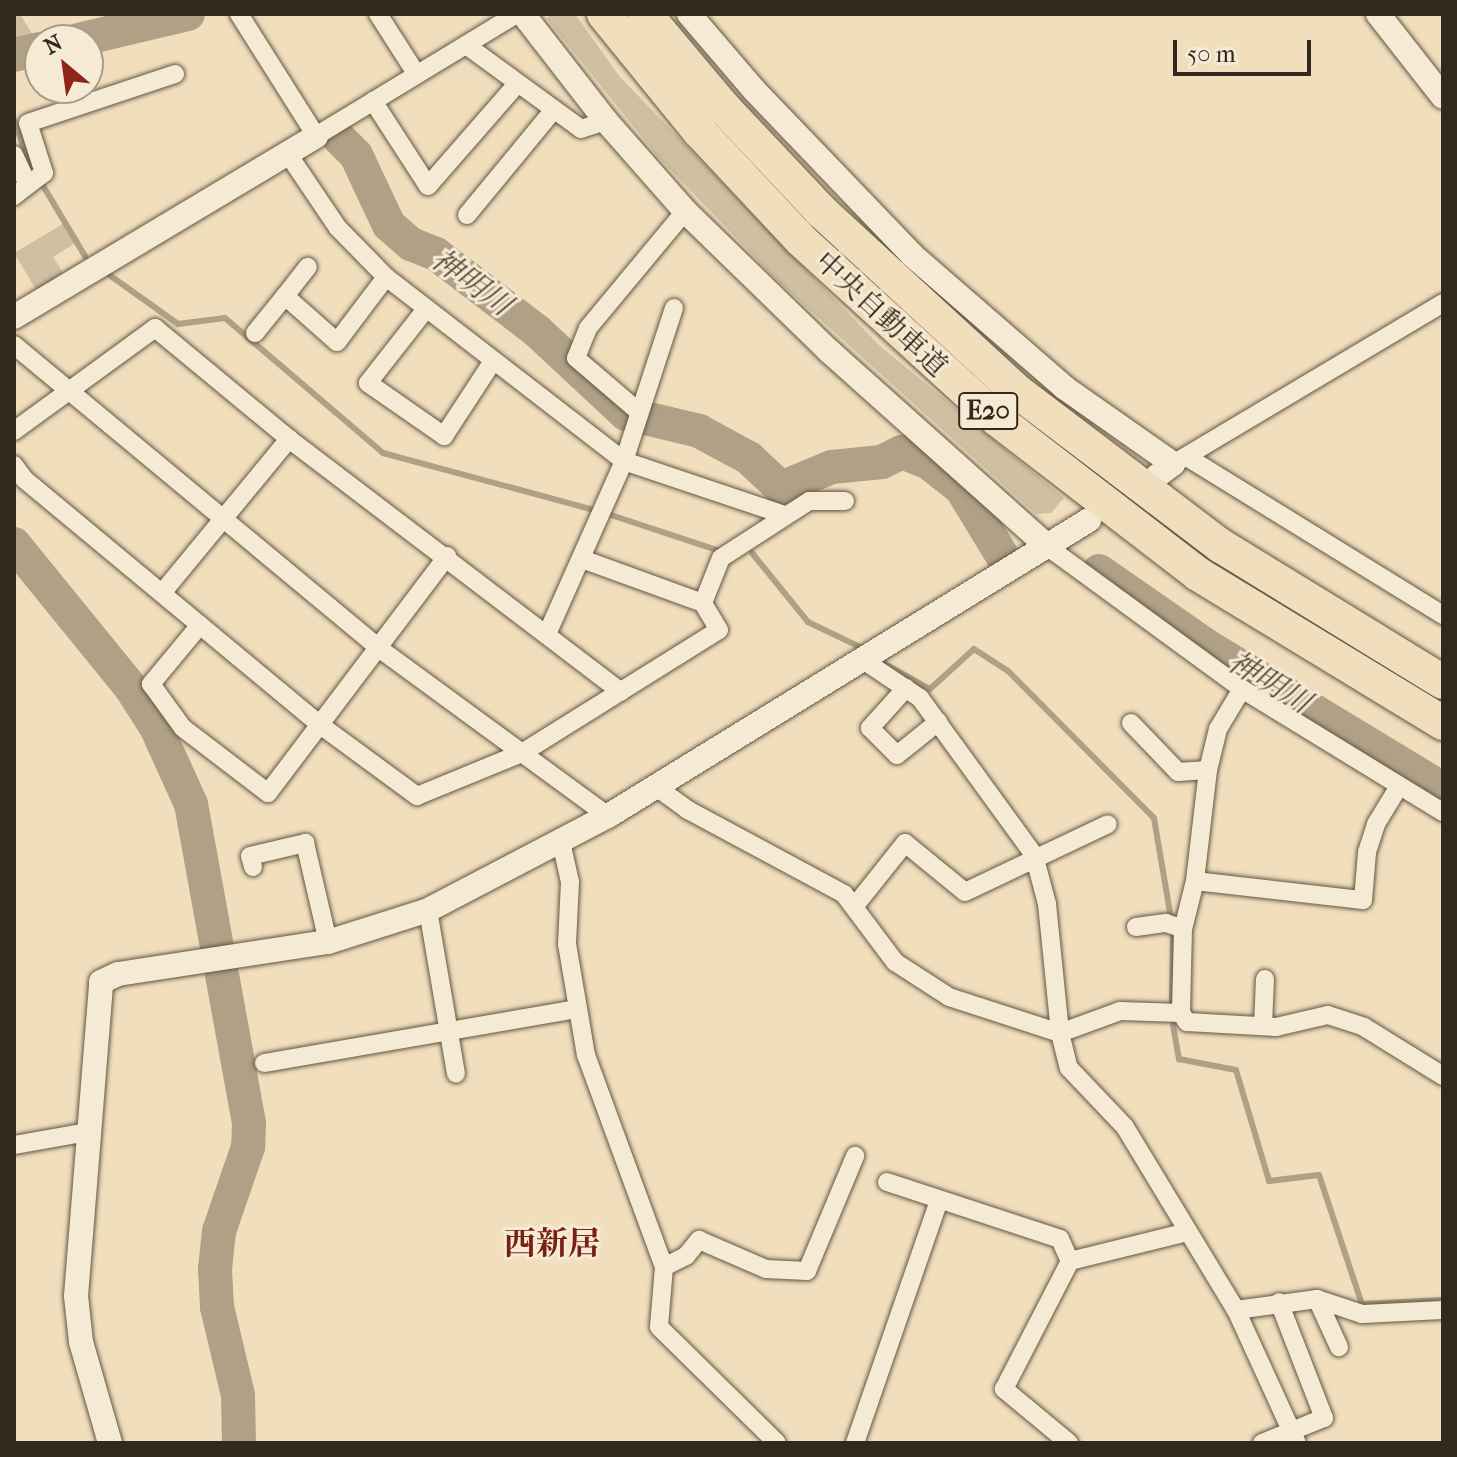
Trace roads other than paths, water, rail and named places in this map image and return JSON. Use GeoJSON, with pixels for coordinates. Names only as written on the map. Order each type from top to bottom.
{"type":"FeatureCollection","features":[{"type":"Feature","properties":{"kind":"highway","name":"中央自動車道"},"geometry":{"type":"LineString","coordinates":[[604,14],[700,132],[801,240],[998,420],[1198,574],[1443,723]]}},
{"type":"Feature","properties":{"kind":"highway","name":"中央自動車道"},"geometry":{"type":"LineString","coordinates":[[645,14],[724,108],[821,211],[1018,392],[1221,546],[1443,682]]}},
{"type":"Feature","properties":{"kind":"street"},"geometry":{"type":"LineString","coordinates":[[239,14],[316,136]]}},
{"type":"Feature","properties":{"kind":"street"},"geometry":{"type":"LineString","coordinates":[[378,14],[417,75]]}},
{"type":"Feature","properties":{"kind":"street"},"geometry":{"type":"LineString","coordinates":[[14,317],[517,14]]}},
{"type":"Feature","properties":{"kind":"street"},"geometry":{"type":"LineString","coordinates":[[523,14],[606,121],[685,211],[829,351],[1048,547],[1242,689],[1398,788],[1443,812]]}},
{"type":"Feature","properties":{"kind":"street"},"geometry":{"type":"LineString","coordinates":[[689,14],[755,91],[912,255],[1065,388],[1172,466],[1443,615]]}},
{"type":"Feature","properties":{"kind":"street"},"geometry":{"type":"LineString","coordinates":[[1378,14],[1443,97]]}},
{"type":"Feature","properties":{"kind":"street"},"geometry":{"type":"LineString","coordinates":[[466,45],[552,112],[581,129],[606,121]]}},
{"type":"Feature","properties":{"kind":"street"},"geometry":{"type":"LineString","coordinates":[[14,155],[21,191],[44,173],[28,123],[175,74]]}},
{"type":"Feature","properties":{"kind":"street"},"geometry":{"type":"LineString","coordinates":[[373,101],[428,186],[517,84]]}},
{"type":"Feature","properties":{"kind":"street"},"geometry":{"type":"LineString","coordinates":[[467,215],[552,112]]}},
{"type":"Feature","properties":{"kind":"street"},"geometry":{"type":"LineString","coordinates":[[288,154],[338,228],[386,277],[624,461],[784,515]]}},
{"type":"Feature","properties":{"kind":"street"},"geometry":{"type":"LineString","coordinates":[[639,412],[576,358],[588,328],[685,211]]}},
{"type":"Feature","properties":{"kind":"street"},"geometry":{"type":"LineString","coordinates":[[255,333],[308,267]]}},
{"type":"Feature","properties":{"kind":"street"},"geometry":{"type":"LineString","coordinates":[[285,296],[337,342],[386,277]]}},
{"type":"Feature","properties":{"kind":"street"},"geometry":{"type":"LineString","coordinates":[[1172,466],[1443,303]]}},
{"type":"Feature","properties":{"kind":"street"},"geometry":{"type":"LineString","coordinates":[[547,634],[624,461],[674,308]]}},
{"type":"Feature","properties":{"kind":"street"},"geometry":{"type":"LineString","coordinates":[[426,309],[368,383],[444,436],[493,361]]}},
{"type":"Feature","properties":{"kind":"street"},"geometry":{"type":"LineString","coordinates":[[14,431],[155,328],[289,439],[447,556],[621,692]]}},
{"type":"Feature","properties":{"kind":"street"},"geometry":{"type":"LineString","coordinates":[[14,345],[380,649],[608,816]]}},
{"type":"Feature","properties":{"kind":"street"},"geometry":{"type":"LineString","coordinates":[[162,593],[289,439]]}},
{"type":"Feature","properties":{"kind":"street"},"geometry":{"type":"LineString","coordinates":[[14,465],[24,479],[323,727],[417,796],[522,753],[719,630],[703,603],[582,559]]}},
{"type":"Feature","properties":{"kind":"street"},"geometry":{"type":"LineString","coordinates":[[703,603],[721,558],[809,501],[845,501]]}},
{"type":"Feature","properties":{"kind":"street"},"geometry":{"type":"LineString","coordinates":[[110,1443],[77,1321],[101,982],[328,942],[428,910],[608,816],[860,658],[1089,520]]}},
{"type":"Feature","properties":{"kind":"street"},"geometry":{"type":"LineString","coordinates":[[200,625],[151,684],[183,728],[268,793],[323,727],[447,556]]}},
{"type":"Feature","properties":{"kind":"street"},"geometry":{"type":"LineString","coordinates":[[860,658],[906,688],[938,722],[1034,855],[1047,904],[1060,1033],[1069,1068],[1125,1127],[1236,1310],[1295,1438]]}},
{"type":"Feature","properties":{"kind":"street"},"geometry":{"type":"LineString","coordinates":[[906,688],[870,728],[897,755],[938,722]]}},
{"type":"Feature","properties":{"kind":"street"},"geometry":{"type":"LineString","coordinates":[[1242,689],[1218,729],[1208,770],[1195,881],[1183,929],[1181,1013],[1187,1022],[1263,1026],[1328,1015],[1364,1027],[1443,1076]]}},
{"type":"Feature","properties":{"kind":"street"},"geometry":{"type":"LineString","coordinates":[[1131,723],[1178,772],[1208,770]]}},
{"type":"Feature","properties":{"kind":"street"},"geometry":{"type":"LineString","coordinates":[[655,786],[688,810],[844,894],[911,977],[949,997],[1060,1033],[1120,1011],[1181,1013]]}},
{"type":"Feature","properties":{"kind":"street"},"geometry":{"type":"LineString","coordinates":[[1195,881],[1363,900],[1367,852],[1376,824],[1398,788]]}},
{"type":"Feature","properties":{"kind":"street"},"geometry":{"type":"LineString","coordinates":[[854,907],[905,843],[965,892],[1034,855],[1108,824]]}},
{"type":"Feature","properties":{"kind":"street"},"geometry":{"type":"LineString","coordinates":[[561,842],[570,882],[567,944],[586,1055],[664,1267],[659,1327],[777,1443]]}},
{"type":"Feature","properties":{"kind":"street"},"geometry":{"type":"LineString","coordinates":[[253,867],[250,856],[305,843],[328,942]]}},
{"type":"Feature","properties":{"kind":"street"},"geometry":{"type":"LineString","coordinates":[[428,910],[456,1074]]}},
{"type":"Feature","properties":{"kind":"street"},"geometry":{"type":"LineString","coordinates":[[1136,927],[1166,923],[1183,929]]}},
{"type":"Feature","properties":{"kind":"street"},"geometry":{"type":"LineString","coordinates":[[1263,1026],[1265,979]]}},
{"type":"Feature","properties":{"kind":"street"},"geometry":{"type":"LineString","coordinates":[[264,1063],[446,1028],[577,1009]]}},
{"type":"Feature","properties":{"kind":"street"},"geometry":{"type":"LineString","coordinates":[[14,1145],[88,1132]]}},
{"type":"Feature","properties":{"kind":"street"},"geometry":{"type":"LineString","coordinates":[[664,1267],[686,1256],[699,1240],[766,1269],[807,1271],[855,1156]]}},
{"type":"Feature","properties":{"kind":"street"},"geometry":{"type":"LineString","coordinates":[[887,1182],[1060,1239],[1070,1261]]}},
{"type":"Feature","properties":{"kind":"street"},"geometry":{"type":"LineString","coordinates":[[855,1443],[939,1201]]}},
{"type":"Feature","properties":{"kind":"street"},"geometry":{"type":"LineString","coordinates":[[1069,1443],[1004,1389],[1070,1261],[1187,1232]]}},
{"type":"Feature","properties":{"kind":"street"},"geometry":{"type":"LineString","coordinates":[[1236,1310],[1317,1299],[1362,1314],[1443,1310]]}},
{"type":"Feature","properties":{"kind":"street"},"geometry":{"type":"LineString","coordinates":[[1317,1299],[1339,1347]]}},
{"type":"Feature","properties":{"kind":"street"},"geometry":{"type":"LineString","coordinates":[[1262,1443],[1295,1438],[1324,1418],[1279,1302]]}},
{"type":"Feature","properties":{"kind":"waterway","name":"神明川"},"geometry":{"type":"LineString","coordinates":[[104,34],[188,14]]}},
{"type":"Feature","properties":{"kind":"waterway","name":"神明川"},"geometry":{"type":"LineString","coordinates":[[14,55],[24,53]]}},
{"type":"Feature","properties":{"kind":"waterway"},"geometry":{"type":"LineString","coordinates":[[14,120],[29,163]]}},
{"type":"Feature","properties":{"kind":"waterway","name":"神明川"},"geometry":{"type":"LineString","coordinates":[[339,138],[356,155],[389,225],[411,244],[436,254],[537,331],[626,414]]}},
{"type":"Feature","properties":{"kind":"waterway"},"geometry":{"type":"LineString","coordinates":[[42,184],[85,256]]}},
{"type":"Feature","properties":{"kind":"waterway"},"geometry":{"type":"LineString","coordinates":[[108,274],[178,324],[225,318],[383,453],[594,510]]}},
{"type":"Feature","properties":{"kind":"waterway","name":"神明川"},"geometry":{"type":"LineString","coordinates":[[645,418],[699,431],[749,458],[781,488],[832,467],[882,462],[902,452],[929,463],[961,488],[1003,557]]}},
{"type":"Feature","properties":{"kind":"waterway"},"geometry":{"type":"LineString","coordinates":[[611,515],[720,551]]}},
{"type":"Feature","properties":{"kind":"waterway"},"geometry":{"type":"LineString","coordinates":[[14,544],[131,688],[156,727],[191,804],[249,1124],[248,1147],[219,1231],[215,1269],[217,1307],[238,1395],[239,1443]]}},
{"type":"Feature","properties":{"kind":"waterway"},"geometry":{"type":"LineString","coordinates":[[752,553],[808,622],[860,647]]}},
{"type":"Feature","properties":{"kind":"waterway","name":"神明川"},"geometry":{"type":"LineString","coordinates":[[1099,571],[1207,646],[1443,789]]}},
{"type":"Feature","properties":{"kind":"waterway"},"geometry":{"type":"LineString","coordinates":[[885,664],[930,689],[974,649],[1008,671],[1154,818],[1171,918]]}},
{"type":"Feature","properties":{"kind":"waterway"},"geometry":{"type":"LineString","coordinates":[[1172,1004],[1173,935]]}},
{"type":"Feature","properties":{"kind":"waterway"},"geometry":{"type":"LineString","coordinates":[[1173,1025],[1179,1059],[1236,1070],[1269,1181],[1319,1175],[1362,1304],[1443,1300]]}},
{"type":"Feature","properties":{"kind":"district","name":"西新居"},"geometry":{"type":"Point","coordinates":[552,1244]}}]}
